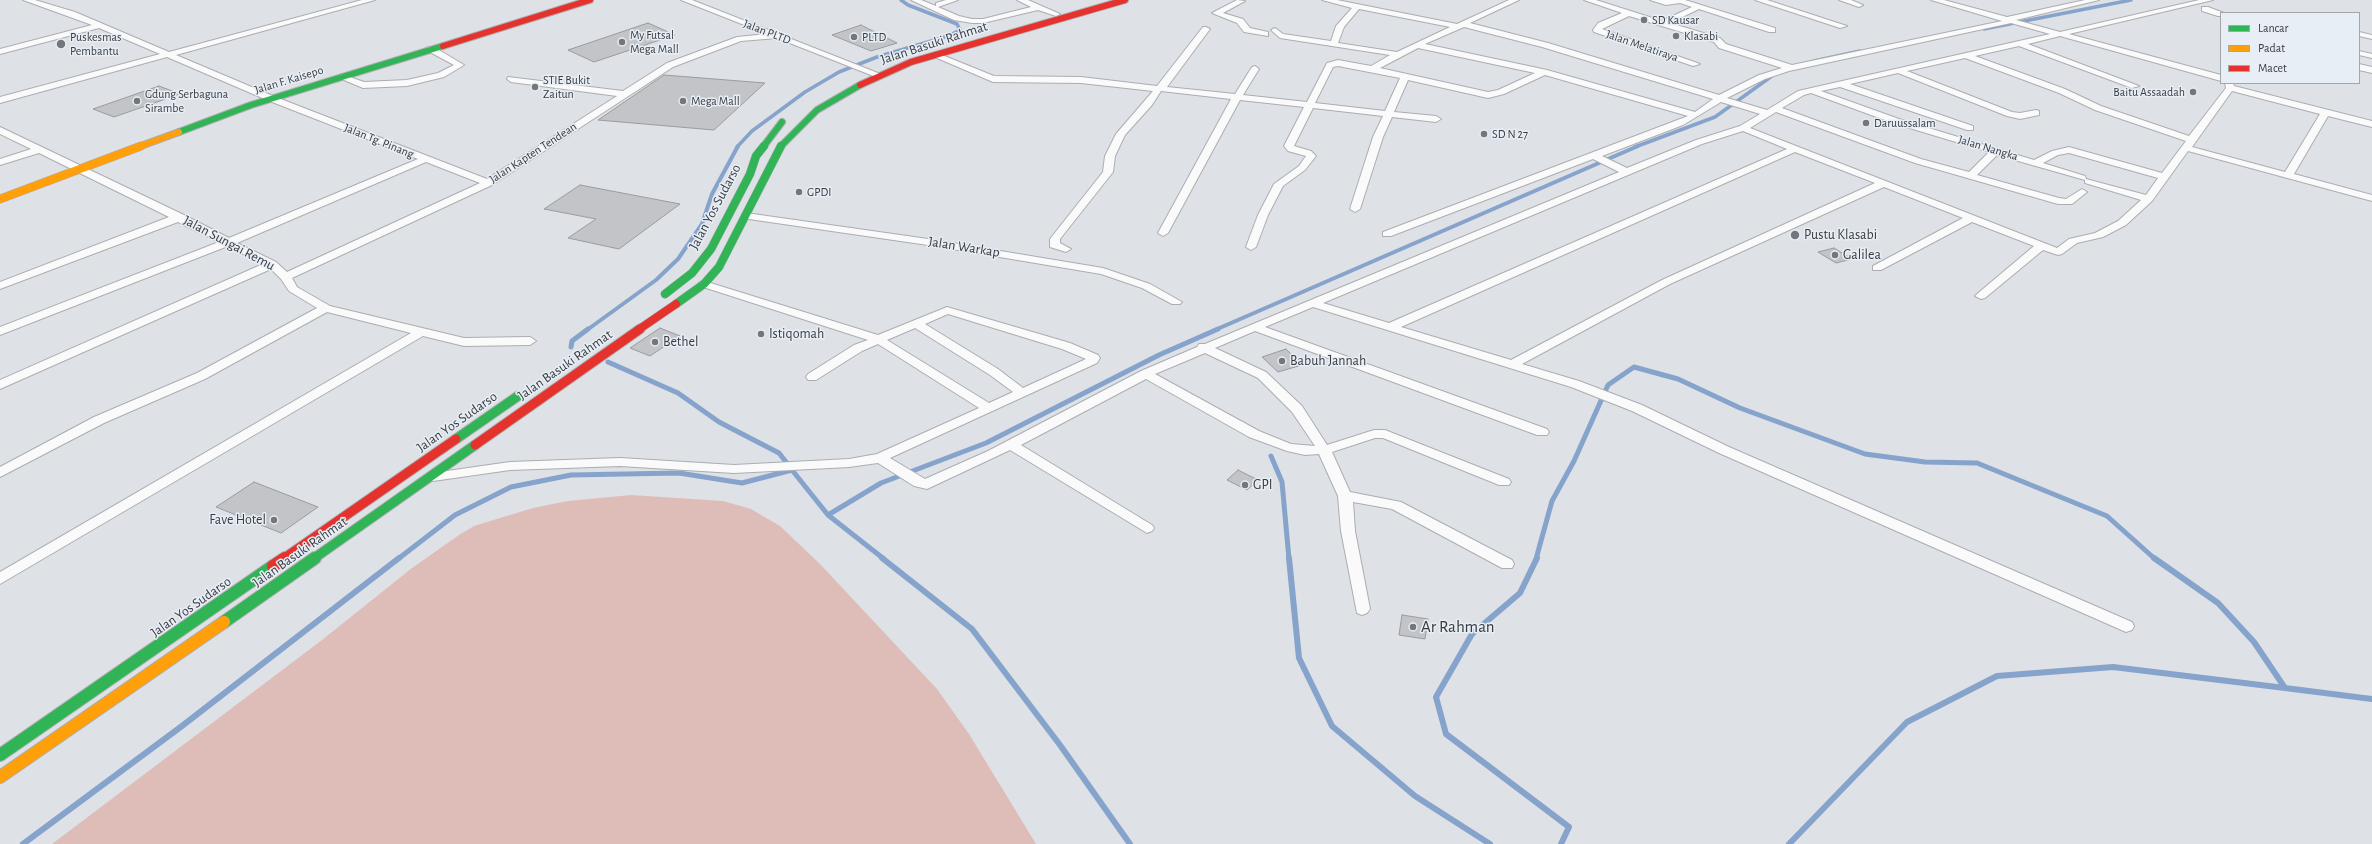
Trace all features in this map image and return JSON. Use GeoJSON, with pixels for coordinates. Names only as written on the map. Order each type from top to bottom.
{"type":"FeatureCollection","features":[{"type":"Feature","properties":{"kind":"main road","name":"Jalan F. Kaisepo"},"geometry":{"type":"LineString","coordinates":[[0,199],[270,98],[431,50],[590,0]]}},
{"type":"Feature","properties":{"kind":"main road"},"geometry":{"type":"LineString","coordinates":[[857,72],[867,71],[900,59],[1107,0]]}},
{"type":"Feature","properties":{"kind":"main road","name":"Jalan Basuki Rahmat"},"geometry":{"type":"LineString","coordinates":[[0,777],[704,284],[719,267],[729,250],[759,185],[783,142],[793,130],[832,100],[879,75],[934,55],[1125,0]]}},
{"type":"Feature","properties":{"kind":"main road","name":"Jalan Yos Sudarso"},"geometry":{"type":"LineString","coordinates":[[654,302],[692,273],[711,249],[750,174],[756,156],[776,129],[792,114]]}},
{"type":"Feature","properties":{"kind":"main road"},"geometry":{"type":"LineString","coordinates":[[711,249],[729,250]]}},
{"type":"Feature","properties":{"kind":"main road","name":"Jalan Yos Sudarso"},"geometry":{"type":"LineString","coordinates":[[0,755],[524,392]]}},
{"type":"Feature","properties":{"kind":"street","name":"Jalan Tg. Pinang"},"geometry":{"type":"LineString","coordinates":[[27,0],[72,14],[270,98],[488,183]]}},
{"type":"Feature","properties":{"kind":"street"},"geometry":{"type":"LineString","coordinates":[[0,100],[371,0]]}},
{"type":"Feature","properties":{"kind":"street","name":"Jalan PLTD"},"geometry":{"type":"LineString","coordinates":[[685,0],[848,64],[857,72]]}},
{"type":"Feature","properties":{"kind":"street"},"geometry":{"type":"LineString","coordinates":[[915,0],[957,18],[972,21],[983,21],[1039,7]]}},
{"type":"Feature","properties":{"kind":"street"},"geometry":{"type":"LineString","coordinates":[[939,5],[954,0]]}},
{"type":"Feature","properties":{"kind":"street"},"geometry":{"type":"LineString","coordinates":[[1021,0],[1056,14]]}},
{"type":"Feature","properties":{"kind":"street"},"geometry":{"type":"LineString","coordinates":[[1240,0],[1216,13],[1240,21],[1247,30],[1266,34]]}},
{"type":"Feature","properties":{"kind":"street"},"geometry":{"type":"LineString","coordinates":[[1326,0],[1357,8],[1459,25],[1545,45],[1724,101],[1767,111],[1970,177],[2064,203],[2068,202],[2082,192]]}},
{"type":"Feature","properties":{"kind":"street"},"geometry":{"type":"LineString","coordinates":[[1372,69],[1397,54],[1515,0]]}},
{"type":"Feature","properties":{"kind":"street","name":"Jalan Melatiraya"},"geometry":{"type":"LineString","coordinates":[[1588,0],[1628,13]]}},
{"type":"Feature","properties":{"kind":"street"},"geometry":{"type":"LineString","coordinates":[[1654,0],[1666,3],[1680,1],[1772,30]]}},
{"type":"Feature","properties":{"kind":"street"},"geometry":{"type":"LineString","coordinates":[[1759,0],[1843,26]]}},
{"type":"Feature","properties":{"kind":"street"},"geometry":{"type":"LineString","coordinates":[[1843,0],[1859,5]]}},
{"type":"Feature","properties":{"kind":"street"},"geometry":{"type":"LineString","coordinates":[[1935,0],[2220,78]]}},
{"type":"Feature","properties":{"kind":"street"},"geometry":{"type":"LineString","coordinates":[[1387,234],[1597,158],[1696,115],[1724,101],[1743,85],[1792,68],[2011,21],[2095,0]]}},
{"type":"Feature","properties":{"kind":"street"},"geometry":{"type":"LineString","coordinates":[[884,461],[923,484],[936,482],[1011,445],[1145,374],[1203,347],[1312,303],[1623,170],[1699,142],[1743,128],[1767,111],[1792,97],[1838,84],[1899,72],[2054,33],[2209,0]]}},
{"type":"Feature","properties":{"kind":"street"},"geometry":{"type":"LineString","coordinates":[[1334,43],[1340,26],[1357,8]]}},
{"type":"Feature","properties":{"kind":"street"},"geometry":{"type":"LineString","coordinates":[[1663,24],[1695,9]]}},
{"type":"Feature","properties":{"kind":"street"},"geometry":{"type":"LineString","coordinates":[[2205,9],[2220,14]]}},
{"type":"Feature","properties":{"kind":"street"},"geometry":{"type":"LineString","coordinates":[[1628,13],[1717,40],[1725,47],[1792,68]]}},
{"type":"Feature","properties":{"kind":"street","name":"Jalan Melatiraya"},"geometry":{"type":"LineString","coordinates":[[1628,13],[1601,25],[1597,30],[1696,64]]}},
{"type":"Feature","properties":{"kind":"street"},"geometry":{"type":"LineString","coordinates":[[0,52],[98,26]]}},
{"type":"Feature","properties":{"kind":"street"},"geometry":{"type":"LineString","coordinates":[[1066,249],[1054,245],[1055,239],[1108,172],[1110,156],[1121,134],[1150,103],[1206,29]]}},
{"type":"Feature","properties":{"kind":"street"},"geometry":{"type":"LineString","coordinates":[[1275,30],[1280,36],[1334,43],[1397,54]]}},
{"type":"Feature","properties":{"kind":"street"},"geometry":{"type":"LineString","coordinates":[[2360,34],[2372,37]]}},
{"type":"Feature","properties":{"kind":"street","name":"Jalan Kapten Tendean"},"geometry":{"type":"LineString","coordinates":[[286,277],[488,183],[623,94],[670,65],[700,52],[740,39],[778,36]]}},
{"type":"Feature","properties":{"kind":"street"},"geometry":{"type":"LineString","coordinates":[[2019,43],[2135,86]]}},
{"type":"Feature","properties":{"kind":"street"},"geometry":{"type":"LineString","coordinates":[[1416,45],[1544,72],[1696,115]]}},
{"type":"Feature","properties":{"kind":"street"},"geometry":{"type":"LineString","coordinates":[[341,77],[362,85],[407,83],[441,75],[460,65],[431,50]]}},
{"type":"Feature","properties":{"kind":"street"},"geometry":{"type":"LineString","coordinates":[[2360,53],[2372,56]]}},
{"type":"Feature","properties":{"kind":"street"},"geometry":{"type":"LineString","coordinates":[[934,55],[993,79],[1081,80],[1436,119]]}},
{"type":"Feature","properties":{"kind":"street"},"geometry":{"type":"LineString","coordinates":[[1965,55],[2062,91],[2098,108],[2188,144],[2288,175],[2369,197],[2372,185]]}},
{"type":"Feature","properties":{"kind":"street"},"geometry":{"type":"LineString","coordinates":[[1251,247],[1263,215],[1279,184],[1302,168],[1309,159],[1310,156],[1308,153],[1293,150],[1289,146],[1330,65],[1338,63],[1372,69],[1493,95],[1544,72]]}},
{"type":"Feature","properties":{"kind":"street"},"geometry":{"type":"LineString","coordinates":[[2360,67],[2372,70]]}},
{"type":"Feature","properties":{"kind":"street"},"geometry":{"type":"LineString","coordinates":[[1163,232],[1236,98],[1255,69]]}},
{"type":"Feature","properties":{"kind":"street"},"geometry":{"type":"LineString","coordinates":[[867,71],[879,75]]}},
{"type":"Feature","properties":{"kind":"street"},"geometry":{"type":"LineString","coordinates":[[1899,72],[2010,114],[2020,116],[2036,113]]}},
{"type":"Feature","properties":{"kind":"street"},"geometry":{"type":"LineString","coordinates":[[1356,209],[1378,137],[1390,114],[1405,77]]}},
{"type":"Feature","properties":{"kind":"street"},"geometry":{"type":"LineString","coordinates":[[511,79],[623,94]]}},
{"type":"Feature","properties":{"kind":"street"},"geometry":{"type":"LineString","coordinates":[[1838,84],[1970,128]]}},
{"type":"Feature","properties":{"kind":"street"},"geometry":{"type":"LineString","coordinates":[[1743,128],[2058,252],[2074,242],[2099,235],[2122,224],[2148,199],[2229,85],[2325,113],[2372,124]]}},
{"type":"Feature","properties":{"kind":"street","name":"Jalan Nangka"},"geometry":{"type":"LineString","coordinates":[[1812,91],[1896,121],[2035,163],[2055,153],[2069,150],[2164,177]]}},
{"type":"Feature","properties":{"kind":"street"},"geometry":{"type":"LineString","coordinates":[[2288,175],[2325,113]]}},
{"type":"Feature","properties":{"kind":"street","name":"Jalan Sungai Remu"},"geometry":{"type":"LineString","coordinates":[[0,130],[38,150],[80,168],[180,217],[227,243],[272,264],[286,277],[293,289],[326,308],[467,343],[530,341]]}},
{"type":"Feature","properties":{"kind":"street"},"geometry":{"type":"LineString","coordinates":[[1392,326],[1794,149]]}},
{"type":"Feature","properties":{"kind":"street"},"geometry":{"type":"LineString","coordinates":[[0,162],[38,150]]}},
{"type":"Feature","properties":{"kind":"street"},"geometry":{"type":"LineString","coordinates":[[1970,177],[1996,150]]}},
{"type":"Feature","properties":{"kind":"street"},"geometry":{"type":"LineString","coordinates":[[1597,158],[1623,170]]}},
{"type":"Feature","properties":{"kind":"street"},"geometry":{"type":"LineString","coordinates":[[0,331],[227,243],[426,159]]}},
{"type":"Feature","properties":{"kind":"street"},"geometry":{"type":"LineString","coordinates":[[2035,163],[2148,199]]}},
{"type":"Feature","properties":{"kind":"street"},"geometry":{"type":"LineString","coordinates":[[1513,364],[1588,322],[1666,282],[1884,183]]}},
{"type":"Feature","properties":{"kind":"street","name":"Jalan Warkap"},"geometry":{"type":"LineString","coordinates":[[746,216],[928,242],[1103,271],[1146,286],[1176,302]]}},
{"type":"Feature","properties":{"kind":"street"},"geometry":{"type":"LineString","coordinates":[[0,286],[180,217]]}},
{"type":"Feature","properties":{"kind":"street"},"geometry":{"type":"LineString","coordinates":[[1877,268],[1971,218]]}},
{"type":"Feature","properties":{"kind":"street"},"geometry":{"type":"LineString","coordinates":[[1981,296],[2042,245]]}},
{"type":"Feature","properties":{"kind":"street"},"geometry":{"type":"LineString","coordinates":[[0,385],[272,264]]}},
{"type":"Feature","properties":{"kind":"street"},"geometry":{"type":"LineString","coordinates":[[704,284],[878,339],[988,408]]}},
{"type":"Feature","properties":{"kind":"street"},"geometry":{"type":"LineString","coordinates":[[1312,303],[1392,326],[1575,384],[1658,416],[1724,450],[2126,626]]}},
{"type":"Feature","properties":{"kind":"street"},"geometry":{"type":"LineString","coordinates":[[0,472],[99,420],[201,376],[272,335],[326,308]]}},
{"type":"Feature","properties":{"kind":"street"},"geometry":{"type":"LineString","coordinates":[[396,482],[510,466],[620,462],[734,469],[884,461],[988,408],[1093,360],[1094,358],[1066,346],[947,310],[916,322],[854,350],[812,377]]}},
{"type":"Feature","properties":{"kind":"street"},"geometry":{"type":"LineString","coordinates":[[916,322],[994,372],[1022,393]]}},
{"type":"Feature","properties":{"kind":"street"},"geometry":{"type":"LineString","coordinates":[[1254,327],[1542,432]]}},
{"type":"Feature","properties":{"kind":"street"},"geometry":{"type":"LineString","coordinates":[[0,579],[421,332]]}},
{"type":"Feature","properties":{"kind":"street"},"geometry":{"type":"LineString","coordinates":[[1203,347],[1262,375],[1297,409],[1324,450],[1345,496],[1348,531],[1362,610]]}},
{"type":"Feature","properties":{"kind":"street"},"geometry":{"type":"LineString","coordinates":[[1145,374],[1254,434],[1299,449],[1324,450],[1374,434],[1385,434],[1504,482]]}},
{"type":"Feature","properties":{"kind":"street"},"geometry":{"type":"LineString","coordinates":[[1011,445],[1148,528]]}},
{"type":"Feature","properties":{"kind":"street"},"geometry":{"type":"LineString","coordinates":[[1345,496],[1396,505],[1507,564]]}},
{"type":"Feature","properties":{"kind":"shaded area"},"geometry":{"type":"Polygon","coordinates":[[[631,495],[723,501],[751,509],[780,526],[820,564],[937,689],[969,734],[1036,844],[52,844],[322,640],[412,568],[459,535],[474,526],[533,508],[568,501],[631,495]]]}},
{"type":"Feature","properties":{"kind":"building","name":"My Futsal Mega Mall"},"geometry":{"type":"Polygon","coordinates":[[[648,23],[675,35],[594,62],[568,50],[648,23]]]}},
{"type":"Feature","properties":{"kind":"building"},"geometry":{"type":"Polygon","coordinates":[[[861,25],[897,43],[871,51],[832,35],[861,25]]]}},
{"type":"Feature","properties":{"kind":"building","name":"Mega Mall"},"geometry":{"type":"Polygon","coordinates":[[[664,75],[765,83],[714,130],[598,120],[664,75]]]}},
{"type":"Feature","properties":{"kind":"building","name":"Gdung Serbaguna Sirambe"},"geometry":{"type":"Polygon","coordinates":[[[159,86],[180,94],[114,117],[93,109],[159,86]]]}},
{"type":"Feature","properties":{"kind":"building"},"geometry":{"type":"Polygon","coordinates":[[[580,185],[680,204],[619,249],[568,238],[596,219],[544,209],[580,185]]]}},
{"type":"Feature","properties":{"kind":"building","name":"Galilea"},"geometry":{"type":"Polygon","coordinates":[[[1834,248],[1852,259],[1836,263],[1818,252],[1834,248]]]}},
{"type":"Feature","properties":{"kind":"building","name":"Bethel"},"geometry":{"type":"Polygon","coordinates":[[[660,328],[680,336],[650,356],[630,348],[660,328]]]}},
{"type":"Feature","properties":{"kind":"building","name":"Babuh Jannah"},"geometry":{"type":"Polygon","coordinates":[[[1286,349],[1302,365],[1278,372],[1262,357],[1286,349]]]}},
{"type":"Feature","properties":{"kind":"building","name":"GPI"},"geometry":{"type":"Polygon","coordinates":[[[1238,470],[1258,480],[1247,490],[1227,480],[1238,470]]]}},
{"type":"Feature","properties":{"kind":"building","name":"Fave Hotel"},"geometry":{"type":"Polygon","coordinates":[[[254,482],[318,507],[281,533],[216,507],[254,482]]]}},
{"type":"Feature","properties":{"kind":"building","name":"Ar Rahman"},"geometry":{"type":"Polygon","coordinates":[[[1402,615],[1428,619],[1425,639],[1399,635],[1402,615]]]}},
{"type":"Feature","properties":{"kind":"waterway"},"geometry":{"type":"LineString","coordinates":[[737,147],[752,131],[805,92],[839,72],[877,57],[948,36],[960,30],[957,24],[908,5],[901,0]]}},
{"type":"Feature","properties":{"kind":"waterway"},"geometry":{"type":"LineString","coordinates":[[1984,29],[2131,0]]}},
{"type":"Feature","properties":{"kind":"waterway"},"geometry":{"type":"LineString","coordinates":[[1814,61],[1860,51]]}},
{"type":"Feature","properties":{"kind":"waterway"},"geometry":{"type":"LineString","coordinates":[[1635,147],[1715,117],[1772,76]]}},
{"type":"Feature","properties":{"kind":"waterway"},"geometry":{"type":"LineString","coordinates":[[587,330],[656,280],[678,259],[702,224],[712,194],[738,146]]}},
{"type":"Feature","properties":{"kind":"waterway"},"geometry":{"type":"LineString","coordinates":[[1215,330],[1638,146]]}},
{"type":"Feature","properties":{"kind":"waterway"},"geometry":{"type":"LineString","coordinates":[[571,347],[572,341],[588,329]]}},
{"type":"Feature","properties":{"kind":"waterway"},"geometry":{"type":"LineString","coordinates":[[828,515],[881,483],[986,443],[1159,355],[1218,329]]}},
{"type":"Feature","properties":{"kind":"waterway"},"geometry":{"type":"LineString","coordinates":[[608,362],[678,393],[719,422],[779,453],[790,467]]}},
{"type":"Feature","properties":{"kind":"waterway"},"geometry":{"type":"LineString","coordinates":[[1536,559],[1552,501],[1574,461],[1608,385],[1634,367],[1678,379],[1740,408],[1865,454],[1925,462],[1977,463],[2107,516],[2155,559]]}},
{"type":"Feature","properties":{"kind":"waterway"},"geometry":{"type":"LineString","coordinates":[[1271,456],[1282,482],[1289,559]]}},
{"type":"Feature","properties":{"kind":"waterway"},"geometry":{"type":"LineString","coordinates":[[398,559],[455,515],[511,487],[571,475],[679,473],[742,483],[792,470],[828,515]]}},
{"type":"Feature","properties":{"kind":"waterway"},"geometry":{"type":"LineString","coordinates":[[828,515],[884,559]]}},
{"type":"Feature","properties":{"kind":"waterway"},"geometry":{"type":"LineString","coordinates":[[23,844],[182,726],[399,558]]}},
{"type":"Feature","properties":{"kind":"waterway"},"geometry":{"type":"LineString","coordinates":[[882,558],[972,629],[1060,745],[1130,844]]}},
{"type":"Feature","properties":{"kind":"waterway"},"geometry":{"type":"LineString","coordinates":[[1289,558],[1299,658],[1332,726],[1415,796],[1490,844]]}},
{"type":"Feature","properties":{"kind":"waterway"},"geometry":{"type":"LineString","coordinates":[[1537,558],[1520,593],[1472,634],[1436,697],[1446,734],[1569,827],[1561,844]]}},
{"type":"Feature","properties":{"kind":"waterway"},"geometry":{"type":"LineString","coordinates":[[2154,558],[2218,603],[2254,642],[2285,688]]}},
{"type":"Feature","properties":{"kind":"waterway"},"geometry":{"type":"LineString","coordinates":[[1789,844],[1907,722],[1997,676],[2113,667],[2285,688]]}},
{"type":"Feature","properties":{"kind":"waterway"},"geometry":{"type":"LineString","coordinates":[[2285,688],[2372,699]]}},
{"type":"Feature","properties":{"kind":"traffic: fast"},"geometry":{"type":"LineString","coordinates":[[179,132],[251,105],[443,46]]}},
{"type":"Feature","properties":{"kind":"traffic: fast"},"geometry":{"type":"LineString","coordinates":[[676,304],[704,284],[719,267],[759,185],[783,142],[817,110],[860,85]]}},
{"type":"Feature","properties":{"kind":"traffic: fast"},"geometry":{"type":"LineString","coordinates":[[665,294],[692,273],[711,249],[750,174],[756,156],[782,122]]}},
{"type":"Feature","properties":{"kind":"traffic: fast"},"geometry":{"type":"LineString","coordinates":[[456,439],[518,396]]}},
{"type":"Feature","properties":{"kind":"traffic: fast"},"geometry":{"type":"LineString","coordinates":[[224,622],[475,445]]}},
{"type":"Feature","properties":{"kind":"traffic: fast"},"geometry":{"type":"LineString","coordinates":[[0,755],[273,566]]}},
{"type":"Feature","properties":{"kind":"traffic: slow"},"geometry":{"type":"LineString","coordinates":[[0,199],[179,132]]}},
{"type":"Feature","properties":{"kind":"traffic: slow"},"geometry":{"type":"LineString","coordinates":[[0,777],[224,622]]}},
{"type":"Feature","properties":{"kind":"traffic: jam"},"geometry":{"type":"LineString","coordinates":[[443,46],[590,0]]}},
{"type":"Feature","properties":{"kind":"traffic: jam"},"geometry":{"type":"LineString","coordinates":[[860,85],[911,62],[1125,0]]}},
{"type":"Feature","properties":{"kind":"traffic: jam"},"geometry":{"type":"LineString","coordinates":[[475,445],[676,304]]}},
{"type":"Feature","properties":{"kind":"traffic: jam"},"geometry":{"type":"LineString","coordinates":[[273,566],[456,439]]}},
{"type":"Feature","properties":{"kind":"place","name":"SD Kausar"},"geometry":{"type":"Point","coordinates":[1644,20]}},
{"type":"Feature","properties":{"kind":"place","name":"Klasabi"},"geometry":{"type":"Point","coordinates":[1676,36]}},
{"type":"Feature","properties":{"kind":"place","name":"PLTD"},"geometry":{"type":"Point","coordinates":[854,37]}},
{"type":"Feature","properties":{"kind":"place","name":"My Futsal Mega Mall"},"geometry":{"type":"Point","coordinates":[622,42]}},
{"type":"Feature","properties":{"kind":"place","name":"Puskesmas Pembantu"},"geometry":{"type":"Point","coordinates":[61,44]}},
{"type":"Feature","properties":{"kind":"place","name":"STIE Bukit Zaitun"},"geometry":{"type":"Point","coordinates":[535,87]}},
{"type":"Feature","properties":{"kind":"place","name":"Baitu Assaadah"},"geometry":{"type":"Point","coordinates":[2193,92]}},
{"type":"Feature","properties":{"kind":"place","name":"Gdung Serbaguna Sirambe"},"geometry":{"type":"Point","coordinates":[137,101]}},
{"type":"Feature","properties":{"kind":"place","name":"Mega Mall"},"geometry":{"type":"Point","coordinates":[683,101]}},
{"type":"Feature","properties":{"kind":"place","name":"Daruussalam"},"geometry":{"type":"Point","coordinates":[1866,123]}},
{"type":"Feature","properties":{"kind":"place","name":"SD N 27"},"geometry":{"type":"Point","coordinates":[1484,134]}},
{"type":"Feature","properties":{"kind":"place","name":"GPDI"},"geometry":{"type":"Point","coordinates":[799,192]}},
{"type":"Feature","properties":{"kind":"place","name":"Pustu Klasabi"},"geometry":{"type":"Point","coordinates":[1795,235]}},
{"type":"Feature","properties":{"kind":"place","name":"Galilea"},"geometry":{"type":"Point","coordinates":[1835,255]}},
{"type":"Feature","properties":{"kind":"place","name":"Istiqomah"},"geometry":{"type":"Point","coordinates":[761,334]}},
{"type":"Feature","properties":{"kind":"place","name":"Bethel"},"geometry":{"type":"Point","coordinates":[655,342]}},
{"type":"Feature","properties":{"kind":"place","name":"Babuh Jannah"},"geometry":{"type":"Point","coordinates":[1282,361]}},
{"type":"Feature","properties":{"kind":"place","name":"GPI"},"geometry":{"type":"Point","coordinates":[1245,485]}},
{"type":"Feature","properties":{"kind":"place","name":"Fave Hotel"},"geometry":{"type":"Point","coordinates":[274,520]}},
{"type":"Feature","properties":{"kind":"place","name":"Ar Rahman"},"geometry":{"type":"Point","coordinates":[1413,627]}}]}
